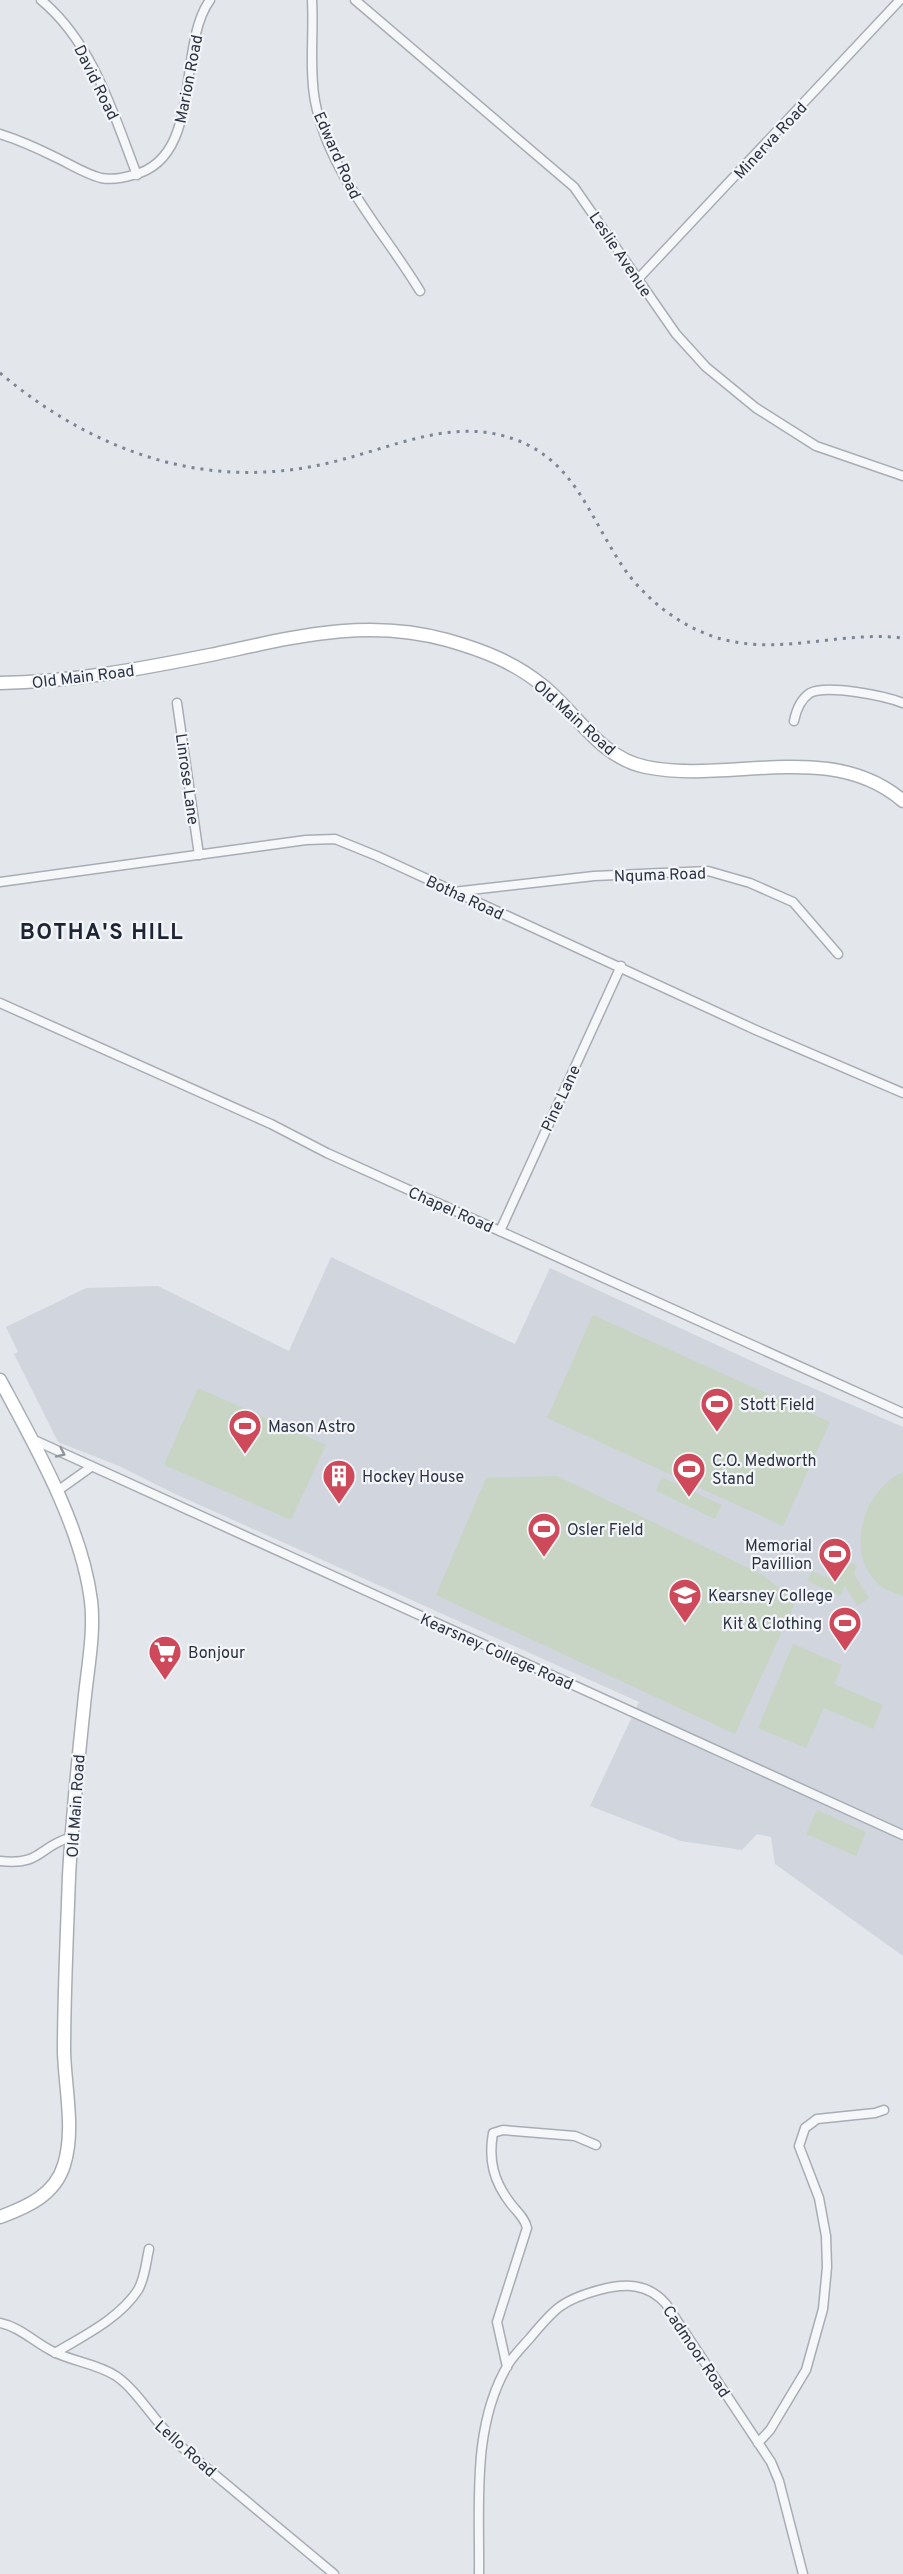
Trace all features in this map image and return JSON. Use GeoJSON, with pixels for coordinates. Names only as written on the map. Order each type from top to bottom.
{"type":"FeatureCollection","features":[{"type":"Feature","properties":{"kind":"main road","name":"Old Main Road"},"geometry":{"type":"LineString","coordinates":[[0,683],[47,682],[123,672],[264,642],[329,632],[358,629],[396,631],[448,640],[507,661],[544,687],[603,746],[617,756],[642,767],[693,770],[778,767],[847,772],[872,782],[903,801]]}},
{"type":"Feature","properties":{"kind":"main road","name":"Old Main Road"},"geometry":{"type":"LineString","coordinates":[[0,1380],[31,1438],[78,1544],[91,1602],[91,1639],[72,1837],[64,2050],[68,2106],[67,2145],[64,2165],[55,2184],[39,2199],[0,2217]]}},
{"type":"Feature","properties":{"kind":"street","name":"David Road"},"geometry":{"type":"LineString","coordinates":[[41,0],[60,16],[82,47],[101,84],[137,175]]}},
{"type":"Feature","properties":{"kind":"street","name":"Marion Road"},"geometry":{"type":"LineString","coordinates":[[0,134],[102,178],[137,175],[160,164],[180,122],[202,12],[210,0]]}},
{"type":"Feature","properties":{"kind":"street","name":"Edward Road"},"geometry":{"type":"LineString","coordinates":[[312,0],[314,98],[321,122],[355,197],[402,260],[420,291]]}},
{"type":"Feature","properties":{"kind":"street","name":"Leslie Avenue"},"geometry":{"type":"LineString","coordinates":[[355,0],[574,187],[691,352],[747,401],[823,450],[903,476]]}},
{"type":"Feature","properties":{"kind":"street","name":"Minerva Road"},"geometry":{"type":"LineString","coordinates":[[638,279],[901,1]]}},
{"type":"Feature","properties":{"kind":"street"},"geometry":{"type":"LineString","coordinates":[[794,721],[796,712],[806,696],[819,691],[883,695],[903,703]]}},
{"type":"Feature","properties":{"kind":"street","name":"Linrose Lane"},"geometry":{"type":"LineString","coordinates":[[177,703],[199,855]]}},
{"type":"Feature","properties":{"kind":"street","name":"Botha Road"},"geometry":{"type":"LineString","coordinates":[[0,882],[306,840],[335,839],[903,1094]]}},
{"type":"Feature","properties":{"kind":"street","name":"Nquma Road"},"geometry":{"type":"LineString","coordinates":[[453,892],[594,876],[708,871],[750,883],[793,902],[838,954]]}},
{"type":"Feature","properties":{"kind":"street","name":"Pine Lane"},"geometry":{"type":"LineString","coordinates":[[500,1231],[621,966]]}},
{"type":"Feature","properties":{"kind":"street","name":"Chapel Road"},"geometry":{"type":"LineString","coordinates":[[0,1003],[271,1124],[327,1153],[903,1413]]}},
{"type":"Feature","properties":{"kind":"street","name":"Kearsney College Road"},"geometry":{"type":"LineString","coordinates":[[31,1438],[903,1835]]}},
{"type":"Feature","properties":{"kind":"street"},"geometry":{"type":"LineString","coordinates":[[56,1492],[91,1467]]}},
{"type":"Feature","properties":{"kind":"street"},"geometry":{"type":"LineString","coordinates":[[0,1861],[25,1862],[56,1841],[72,1837]]}},
{"type":"Feature","properties":{"kind":"street"},"geometry":{"type":"LineString","coordinates":[[758,2443],[770,2430],[806,2370],[825,2295],[826,2236],[819,2198],[799,2150],[801,2135],[817,2119],[884,2110]]}},
{"type":"Feature","properties":{"kind":"street"},"geometry":{"type":"LineString","coordinates":[[507,2367],[497,2322],[527,2228],[524,2219],[500,2189],[496,2180],[491,2155],[493,2133],[502,2130],[575,2136],[596,2145]]}},
{"type":"Feature","properties":{"kind":"street"},"geometry":{"type":"LineString","coordinates":[[55,2353],[88,2334],[131,2298],[142,2280],[149,2249]]}},
{"type":"Feature","properties":{"kind":"street","name":"Cadmoor Road"},"geometry":{"type":"LineString","coordinates":[[479,2574],[483,2438],[488,2412],[507,2367],[533,2333],[564,2302],[614,2286],[628,2285],[645,2288],[660,2297],[674,2314],[758,2443],[779,2481],[803,2574]]}},
{"type":"Feature","properties":{"kind":"street","name":"Lello Road"},"geometry":{"type":"LineString","coordinates":[[0,2323],[22,2331],[55,2353],[93,2364],[123,2381],[171,2438],[333,2574]]}},
{"type":"Feature","properties":{"kind":"shaded area","name":"Kearsney College"},"geometry":{"type":"Polygon","coordinates":[[[331,1257],[515,1344],[550,1268],[771,1370],[903,1427],[903,1956],[775,1864],[771,1837],[757,1834],[742,1850],[681,1841],[590,1806],[639,1702],[173,1493],[119,1466],[58,1442],[14,1354],[18,1352],[6,1327],[86,1288],[158,1286],[289,1351],[331,1257]]]}},
{"type":"Feature","properties":{"kind":"green space","name":"Stott Field"},"geometry":{"type":"Polygon","coordinates":[[[593,1315],[830,1422],[783,1526],[547,1418],[593,1315]]]}},
{"type":"Feature","properties":{"kind":"green space","name":"Mason Astro"},"geometry":{"type":"Polygon","coordinates":[[[198,1388],[326,1445],[291,1520],[164,1465],[198,1388]]]}},
{"type":"Feature","properties":{"kind":"green space"},"geometry":{"type":"Polygon","coordinates":[[[903,1472],[903,1596],[880,1586],[868,1571],[862,1555],[861,1539],[863,1522],[869,1506],[889,1480],[903,1472]]]}},
{"type":"Feature","properties":{"kind":"green space"},"geometry":{"type":"Polygon","coordinates":[[[557,1476],[761,1574],[796,1601],[735,1734],[436,1595],[486,1478],[557,1476]]]}},
{"type":"Feature","properties":{"kind":"green space","name":"C.O. Medworth Stand"},"geometry":{"type":"Polygon","coordinates":[[[662,1477],[722,1505],[715,1519],[656,1491],[662,1477]]]}},
{"type":"Feature","properties":{"kind":"green space","name":"Memorial Pavillion"},"geometry":{"type":"Polygon","coordinates":[[[845,1560],[857,1565],[854,1574],[869,1598],[857,1606],[845,1585],[841,1596],[807,1581],[812,1571],[836,1581],[845,1560]]]}},
{"type":"Feature","properties":{"kind":"green space"},"geometry":{"type":"Polygon","coordinates":[[[793,1644],[842,1665],[834,1684],[883,1705],[873,1729],[824,1708],[806,1748],[758,1728],[793,1644]]]}},
{"type":"Feature","properties":{"kind":"green space"},"geometry":{"type":"Polygon","coordinates":[[[817,1810],[866,1832],[856,1856],[806,1834],[817,1810]]]}},
{"type":"Feature","properties":{"kind":"railway"},"geometry":{"type":"LineString","coordinates":[[0,373],[38,402],[78,427],[119,446],[161,461],[205,469],[250,472],[297,469],[441,433],[461,431],[500,435],[526,444],[563,472],[636,584],[664,610],[697,630],[733,642],[757,644],[878,637],[903,638]]}},
{"type":"Feature","properties":{"kind":"place","name":"Stott Field"},"geometry":{"type":"Point","coordinates":[717,1433]}},
{"type":"Feature","properties":{"kind":"place","name":"Mason Astro"},"geometry":{"type":"Point","coordinates":[245,1455]}},
{"type":"Feature","properties":{"kind":"place","name":"C.O. Medworth Stand"},"geometry":{"type":"Point","coordinates":[689,1498]}},
{"type":"Feature","properties":{"kind":"place","name":"Hockey House"},"geometry":{"type":"Point","coordinates":[339,1505]}},
{"type":"Feature","properties":{"kind":"place","name":"Osler Field"},"geometry":{"type":"Point","coordinates":[544,1558]}},
{"type":"Feature","properties":{"kind":"place","name":"Memorial Pavillion"},"geometry":{"type":"Point","coordinates":[835,1583]}},
{"type":"Feature","properties":{"kind":"place","name":"Kearsney College"},"geometry":{"type":"Point","coordinates":[685,1624]}},
{"type":"Feature","properties":{"kind":"place","name":"Kit & Clothing"},"geometry":{"type":"Point","coordinates":[845,1652]}},
{"type":"Feature","properties":{"kind":"place","name":"Bonjour"},"geometry":{"type":"Point","coordinates":[165,1681]}},
{"type":"Feature","properties":{"kind":"district","name":"BOTHA'S HILL"},"geometry":{"type":"Point","coordinates":[102,931]}}]}
